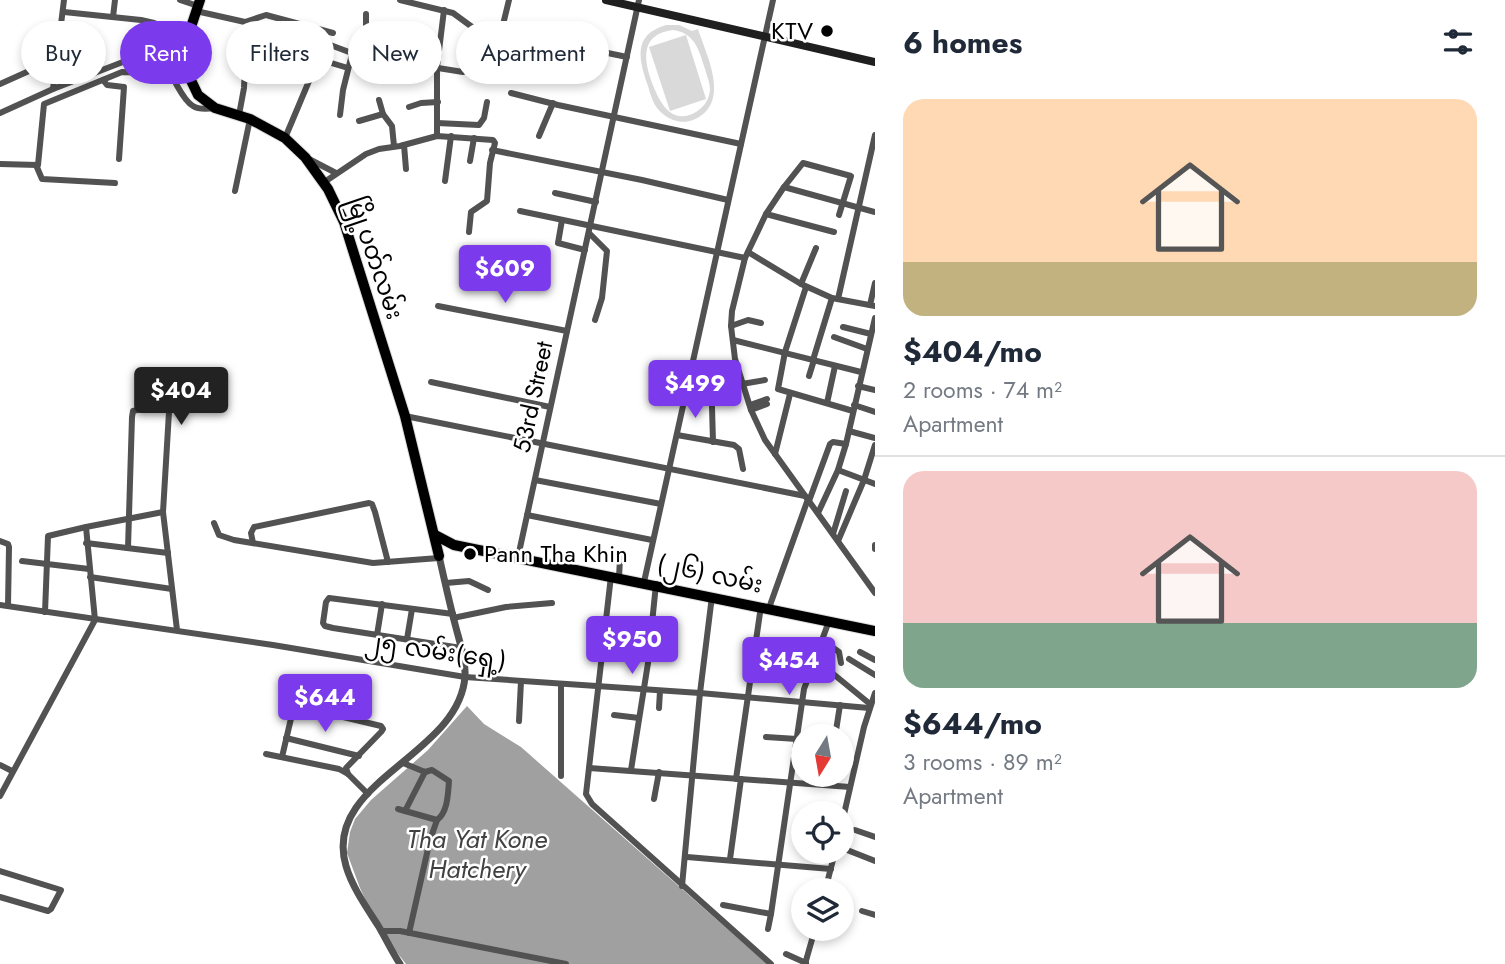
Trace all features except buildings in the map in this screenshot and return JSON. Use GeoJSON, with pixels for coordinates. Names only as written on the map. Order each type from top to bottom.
{"type":"FeatureCollection","features":[{"type":"Feature","properties":{"kind":"main road"},"geometry":{"type":"LineString","coordinates":[[606,0],[638,4],[875,62]]}},
{"type":"Feature","properties":{"kind":"main road"},"geometry":{"type":"LineString","coordinates":[[193,84],[198,95],[215,108]]}},
{"type":"Feature","properties":{"kind":"main road","name":"မြို့ပတ်လမ်း"},"geometry":{"type":"LineString","coordinates":[[215,108],[250,119],[285,138],[305,157],[344,222],[405,416],[439,557]]}},
{"type":"Feature","properties":{"kind":"main road","name":"(၂၆) လမ်း"},"geometry":{"type":"LineString","coordinates":[[435,535],[454,545],[656,584],[875,631]]}},
{"type":"Feature","properties":{"kind":"main road"},"geometry":{"type":"LineString","coordinates":[[439,557],[446,548],[454,545]]}},
{"type":"Feature","properties":{"kind":"street"},"geometry":{"type":"LineString","coordinates":[[63,21],[64,0]]}},
{"type":"Feature","properties":{"kind":"street"},"geometry":{"type":"LineString","coordinates":[[113,17],[115,0]]}},
{"type":"Feature","properties":{"kind":"street"},"geometry":{"type":"LineString","coordinates":[[180,0],[242,21]]}},
{"type":"Feature","properties":{"kind":"street"},"geometry":{"type":"LineString","coordinates":[[400,0],[444,10],[498,43],[509,0]]}},
{"type":"Feature","properties":{"kind":"street"},"geometry":{"type":"LineString","coordinates":[[644,582],[773,0]]}},
{"type":"Feature","properties":{"kind":"street","name":"53rd Street"},"geometry":{"type":"LineString","coordinates":[[518,556],[638,4]]}},
{"type":"Feature","properties":{"kind":"street"},"geometry":{"type":"LineString","coordinates":[[442,26],[444,10]]}},
{"type":"Feature","properties":{"kind":"street"},"geometry":{"type":"LineString","coordinates":[[64,12],[140,21]]}},
{"type":"Feature","properties":{"kind":"street"},"geometry":{"type":"LineString","coordinates":[[366,14],[366,21]]}},
{"type":"Feature","properties":{"kind":"street"},"geometry":{"type":"LineString","coordinates":[[248,21],[266,15],[288,21]]}},
{"type":"Feature","properties":{"kind":"street"},"geometry":{"type":"LineString","coordinates":[[609,53],[626,57]]}},
{"type":"Feature","properties":{"kind":"street"},"geometry":{"type":"LineString","coordinates":[[0,113],[120,63]]}},
{"type":"Feature","properties":{"kind":"street"},"geometry":{"type":"LineString","coordinates":[[334,64],[348,68],[340,115]]}},
{"type":"Feature","properties":{"kind":"street"},"geometry":{"type":"LineString","coordinates":[[0,84],[21,75]]}},
{"type":"Feature","properties":{"kind":"street"},"geometry":{"type":"LineString","coordinates":[[53,89],[54,84]]}},
{"type":"Feature","properties":{"kind":"street"},"geometry":{"type":"LineString","coordinates":[[36,165],[39,161],[44,104],[93,84]]}},
{"type":"Feature","properties":{"kind":"street"},"geometry":{"type":"LineString","coordinates":[[106,84],[124,87],[119,159]]}},
{"type":"Feature","properties":{"kind":"street"},"geometry":{"type":"LineString","coordinates":[[177,84],[192,106],[215,108]]}},
{"type":"Feature","properties":{"kind":"street"},"geometry":{"type":"LineString","coordinates":[[239,115],[244,84]]}},
{"type":"Feature","properties":{"kind":"street"},"geometry":{"type":"LineString","coordinates":[[285,138],[308,84]]}},
{"type":"Feature","properties":{"kind":"street"},"geometry":{"type":"LineString","coordinates":[[437,84],[437,136]]}},
{"type":"Feature","properties":{"kind":"street"},"geometry":{"type":"LineString","coordinates":[[512,93],[741,145]]}},
{"type":"Feature","properties":{"kind":"street"},"geometry":{"type":"LineString","coordinates":[[379,100],[383,114],[392,126],[394,146]]}},
{"type":"Feature","properties":{"kind":"street"},"geometry":{"type":"LineString","coordinates":[[409,107],[438,102]]}},
{"type":"Feature","properties":{"kind":"street"},"geometry":{"type":"LineString","coordinates":[[438,123],[479,125],[484,118],[487,103]]}},
{"type":"Feature","properties":{"kind":"street"},"geometry":{"type":"LineString","coordinates":[[539,136],[553,103]]}},
{"type":"Feature","properties":{"kind":"street"},"geometry":{"type":"LineString","coordinates":[[359,121],[383,114]]}},
{"type":"Feature","properties":{"kind":"street"},"geometry":{"type":"LineString","coordinates":[[235,191],[250,119]]}},
{"type":"Feature","properties":{"kind":"street"},"geometry":{"type":"LineString","coordinates":[[810,376],[835,299],[875,135]]}},
{"type":"Feature","properties":{"kind":"street"},"geometry":{"type":"LineString","coordinates":[[323,183],[366,154],[394,146],[437,136],[494,141],[486,201],[471,212],[469,232]]}},
{"type":"Feature","properties":{"kind":"street"},"geometry":{"type":"LineString","coordinates":[[445,181],[451,136]]}},
{"type":"Feature","properties":{"kind":"street"},"geometry":{"type":"LineString","coordinates":[[470,161],[474,138]]}},
{"type":"Feature","properties":{"kind":"street"},"geometry":{"type":"LineString","coordinates":[[404,145],[406,169]]}},
{"type":"Feature","properties":{"kind":"street"},"geometry":{"type":"LineString","coordinates":[[492,150],[729,200]]}},
{"type":"Feature","properties":{"kind":"street"},"geometry":{"type":"LineString","coordinates":[[305,157],[336,173]]}},
{"type":"Feature","properties":{"kind":"street"},"geometry":{"type":"LineString","coordinates":[[839,215],[851,176],[805,163],[784,187],[766,214],[747,255],[734,301],[731,326],[742,384],[759,430],[875,593]]}},
{"type":"Feature","properties":{"kind":"street"},"geometry":{"type":"LineString","coordinates":[[0,164],[36,165]]}},
{"type":"Feature","properties":{"kind":"street"},"geometry":{"type":"LineString","coordinates":[[36,165],[42,179],[116,183]]}},
{"type":"Feature","properties":{"kind":"street"},"geometry":{"type":"LineString","coordinates":[[784,187],[875,212]]}},
{"type":"Feature","properties":{"kind":"street"},"geometry":{"type":"LineString","coordinates":[[555,193],[596,202]]}},
{"type":"Feature","properties":{"kind":"street"},"geometry":{"type":"LineString","coordinates":[[520,211],[590,229],[716,252],[747,255],[835,299],[873,305],[875,283]]}},
{"type":"Feature","properties":{"kind":"street"},"geometry":{"type":"LineString","coordinates":[[766,214],[834,232]]}},
{"type":"Feature","properties":{"kind":"street"},"geometry":{"type":"LineString","coordinates":[[562,220],[558,243],[585,250]]}},
{"type":"Feature","properties":{"kind":"street"},"geometry":{"type":"LineString","coordinates":[[590,229],[606,246],[607,251],[602,299],[595,320]]}},
{"type":"Feature","properties":{"kind":"street"},"geometry":{"type":"LineString","coordinates":[[816,248],[785,352],[778,389],[827,403],[875,412]]}},
{"type":"Feature","properties":{"kind":"street"},"geometry":{"type":"LineString","coordinates":[[438,306],[567,331]]}},
{"type":"Feature","properties":{"kind":"street"},"geometry":{"type":"LineString","coordinates":[[818,513],[838,470],[846,444],[875,318]]}},
{"type":"Feature","properties":{"kind":"street"},"geometry":{"type":"LineString","coordinates":[[731,326],[748,320],[761,323]]}},
{"type":"Feature","properties":{"kind":"street"},"geometry":{"type":"LineString","coordinates":[[843,327],[872,338]]}},
{"type":"Feature","properties":{"kind":"street"},"geometry":{"type":"LineString","coordinates":[[834,337],[867,349]]}},
{"type":"Feature","properties":{"kind":"street"},"geometry":{"type":"LineString","coordinates":[[733,340],[862,372]]}},
{"type":"Feature","properties":{"kind":"street"},"geometry":{"type":"LineString","coordinates":[[827,403],[835,366]]}},
{"type":"Feature","properties":{"kind":"street"},"geometry":{"type":"LineString","coordinates":[[742,384],[765,380]]}},
{"type":"Feature","properties":{"kind":"street"},"geometry":{"type":"LineString","coordinates":[[431,382],[550,407]]}},
{"type":"Feature","properties":{"kind":"street"},"geometry":{"type":"LineString","coordinates":[[858,386],[875,390]]}},
{"type":"Feature","properties":{"kind":"street"},"geometry":{"type":"LineString","coordinates":[[775,454],[790,394]]}},
{"type":"Feature","properties":{"kind":"street"},"geometry":{"type":"LineString","coordinates":[[751,407],[767,402]]}},
{"type":"Feature","properties":{"kind":"street"},"geometry":{"type":"LineString","coordinates":[[128,548],[133,411],[164,407],[169,412],[163,512],[177,631]]}},
{"type":"Feature","properties":{"kind":"street"},"geometry":{"type":"LineString","coordinates":[[712,407],[713,442]]}},
{"type":"Feature","properties":{"kind":"street"},"geometry":{"type":"LineString","coordinates":[[405,416],[668,467],[808,498]]}},
{"type":"Feature","properties":{"kind":"street"},"geometry":{"type":"LineString","coordinates":[[849,431],[875,438]]}},
{"type":"Feature","properties":{"kind":"street"},"geometry":{"type":"LineString","coordinates":[[677,435],[737,447],[743,469]]}},
{"type":"Feature","properties":{"kind":"street"},"geometry":{"type":"LineString","coordinates":[[730,859],[749,697],[765,607],[830,444],[846,444]]}},
{"type":"Feature","properties":{"kind":"street"},"geometry":{"type":"LineString","coordinates":[[838,541],[873,458],[875,445]]}},
{"type":"Feature","properties":{"kind":"street"},"geometry":{"type":"LineString","coordinates":[[838,470],[875,484]]}},
{"type":"Feature","properties":{"kind":"street"},"geometry":{"type":"LineString","coordinates":[[535,480],[661,504]]}},
{"type":"Feature","properties":{"kind":"street"},"geometry":{"type":"LineString","coordinates":[[833,534],[846,491]]}},
{"type":"Feature","properties":{"kind":"street"},"geometry":{"type":"LineString","coordinates":[[253,543],[251,533],[254,527],[369,503],[375,512],[388,562]]}},
{"type":"Feature","properties":{"kind":"street"},"geometry":{"type":"LineString","coordinates":[[45,612],[50,534],[163,512]]}},
{"type":"Feature","properties":{"kind":"street"},"geometry":{"type":"LineString","coordinates":[[527,515],[652,540]]}},
{"type":"Feature","properties":{"kind":"street"},"geometry":{"type":"LineString","coordinates":[[214,523],[219,535],[363,562],[439,557],[461,648],[465,677],[460,697],[451,716],[353,809],[347,821],[343,852],[354,885],[400,964]]}},
{"type":"Feature","properties":{"kind":"street"},"geometry":{"type":"LineString","coordinates":[[0,796],[95,620],[86,527]]}},
{"type":"Feature","properties":{"kind":"street"},"geometry":{"type":"LineString","coordinates":[[0,541],[9,547],[8,606]]}},
{"type":"Feature","properties":{"kind":"street"},"geometry":{"type":"LineString","coordinates":[[86,543],[168,553]]}},
{"type":"Feature","properties":{"kind":"street"},"geometry":{"type":"LineString","coordinates":[[614,552],[620,559],[598,686],[586,794],[592,804],[682,887],[771,964]]}},
{"type":"Feature","properties":{"kind":"street"},"geometry":{"type":"LineString","coordinates":[[22,561],[89,569]]}},
{"type":"Feature","properties":{"kind":"street"},"geometry":{"type":"LineString","coordinates":[[90,577],[172,589]]}},
{"type":"Feature","properties":{"kind":"street"},"geometry":{"type":"LineString","coordinates":[[446,583],[470,581],[488,590]]}},
{"type":"Feature","properties":{"kind":"street"},"geometry":{"type":"LineString","coordinates":[[631,770],[644,690],[656,584]]}},
{"type":"Feature","properties":{"kind":"street"},"geometry":{"type":"LineString","coordinates":[[682,887],[712,596]]}},
{"type":"Feature","properties":{"kind":"street"},"geometry":{"type":"LineString","coordinates":[[461,648],[325,626],[322,617],[326,602],[329,598],[453,616],[506,607],[552,604]]}},
{"type":"Feature","properties":{"kind":"street"},"geometry":{"type":"LineString","coordinates":[[377,635],[382,604]]}},
{"type":"Feature","properties":{"kind":"street","name":"၂၅ လမ်း(ရှေ့)"},"geometry":{"type":"LineString","coordinates":[[0,605],[465,677],[869,706]]}},
{"type":"Feature","properties":{"kind":"street"},"geometry":{"type":"LineString","coordinates":[[407,639],[412,609]]}},
{"type":"Feature","properties":{"kind":"street"},"geometry":{"type":"LineString","coordinates":[[799,724],[806,679],[829,621]]}},
{"type":"Feature","properties":{"kind":"street"},"geometry":{"type":"LineString","coordinates":[[822,640],[839,652],[841,663]]}},
{"type":"Feature","properties":{"kind":"street"},"geometry":{"type":"LineString","coordinates":[[860,652],[875,660]]}},
{"type":"Feature","properties":{"kind":"street"},"geometry":{"type":"LineString","coordinates":[[815,659],[869,706]]}},
{"type":"Feature","properties":{"kind":"street"},"geometry":{"type":"LineString","coordinates":[[849,659],[875,676]]}},
{"type":"Feature","properties":{"kind":"street"},"geometry":{"type":"LineString","coordinates":[[519,721],[521,681]]}},
{"type":"Feature","properties":{"kind":"street"},"geometry":{"type":"LineString","coordinates":[[561,685],[561,776]]}},
{"type":"Feature","properties":{"kind":"street"},"geometry":{"type":"LineString","coordinates":[[659,708],[660,691]]}},
{"type":"Feature","properties":{"kind":"street"},"geometry":{"type":"LineString","coordinates":[[854,771],[869,706],[875,693]]}},
{"type":"Feature","properties":{"kind":"street"},"geometry":{"type":"LineString","coordinates":[[837,724],[840,705]]}},
{"type":"Feature","properties":{"kind":"street"},"geometry":{"type":"LineString","coordinates":[[282,757],[293,710],[298,706],[381,726],[381,732],[346,768],[348,774]]}},
{"type":"Feature","properties":{"kind":"street"},"geometry":{"type":"LineString","coordinates":[[614,715],[639,718]]}},
{"type":"Feature","properties":{"kind":"street"},"geometry":{"type":"LineString","coordinates":[[766,737],[791,739]]}},
{"type":"Feature","properties":{"kind":"street"},"geometry":{"type":"LineString","coordinates":[[286,738],[359,756]]}},
{"type":"Feature","properties":{"kind":"street"},"geometry":{"type":"LineString","coordinates":[[266,754],[339,769],[368,793]]}},
{"type":"Feature","properties":{"kind":"street"},"geometry":{"type":"LineString","coordinates":[[403,763],[425,772],[432,771],[449,780],[442,817],[438,820],[430,840],[409,933]]}},
{"type":"Feature","properties":{"kind":"street"},"geometry":{"type":"LineString","coordinates":[[0,765],[12,771]]}},
{"type":"Feature","properties":{"kind":"street"},"geometry":{"type":"LineString","coordinates":[[589,768],[789,784]]}},
{"type":"Feature","properties":{"kind":"street"},"geometry":{"type":"LineString","coordinates":[[425,772],[401,810],[438,820]]}},
{"type":"Feature","properties":{"kind":"street"},"geometry":{"type":"LineString","coordinates":[[654,799],[659,772]]}},
{"type":"Feature","properties":{"kind":"street"},"geometry":{"type":"LineString","coordinates":[[768,929],[780,864],[791,773]]}},
{"type":"Feature","properties":{"kind":"street"},"geometry":{"type":"LineString","coordinates":[[847,801],[850,788]]}},
{"type":"Feature","properties":{"kind":"street"},"geometry":{"type":"LineString","coordinates":[[855,830],[875,837]]}},
{"type":"Feature","properties":{"kind":"street"},"geometry":{"type":"LineString","coordinates":[[854,853],[875,861]]}},
{"type":"Feature","properties":{"kind":"street"},"geometry":{"type":"LineString","coordinates":[[687,857],[831,869]]}},
{"type":"Feature","properties":{"kind":"street"},"geometry":{"type":"LineString","coordinates":[[829,878],[832,864]]}},
{"type":"Feature","properties":{"kind":"street"},"geometry":{"type":"LineString","coordinates":[[0,871],[61,890],[48,911],[0,897]]}},
{"type":"Feature","properties":{"kind":"street"},"geometry":{"type":"LineString","coordinates":[[723,905],[771,914]]}},
{"type":"Feature","properties":{"kind":"street"},"geometry":{"type":"LineString","coordinates":[[862,911],[875,915]]}},
{"type":"Feature","properties":{"kind":"street"},"geometry":{"type":"LineString","coordinates":[[381,931],[409,933],[566,964]]}},
{"type":"Feature","properties":{"kind":"street"},"geometry":{"type":"LineString","coordinates":[[786,954],[806,963],[812,941]]}},
{"type":"Feature","properties":{"kind":"shaded area"},"geometry":{"type":"Polygon","coordinates":[[[666,25],[679,25],[692,31],[698,29],[711,66],[714,92],[712,103],[705,113],[693,120],[681,122],[670,118],[660,111],[652,98],[642,67],[641,50],[643,42],[655,29],[666,25]],[[673,30],[655,36],[650,41],[646,55],[648,71],[661,102],[672,113],[687,116],[704,105],[710,90],[698,49],[691,39],[673,30]]]}},
{"type":"Feature","properties":{"kind":"shaded area"},"geometry":{"type":"Polygon","coordinates":[[[686,35],[706,99],[670,111],[649,47],[686,35]]]}},
{"type":"Feature","properties":{"kind":"water","name":"Tha Yat Kone Hatchery"},"geometry":{"type":"Polygon","coordinates":[[[467,706],[484,724],[521,747],[767,964],[406,964],[373,916],[360,888],[347,853],[350,832],[355,819],[371,800],[428,750],[467,706]]]}},
{"type":"Feature","properties":{"kind":"place","name":"KTV"},"geometry":{"type":"Point","coordinates":[827,31]}},
{"type":"Feature","properties":{"kind":"place","name":"Pann Tha Khin"},"geometry":{"type":"Point","coordinates":[470,554]}}]}
